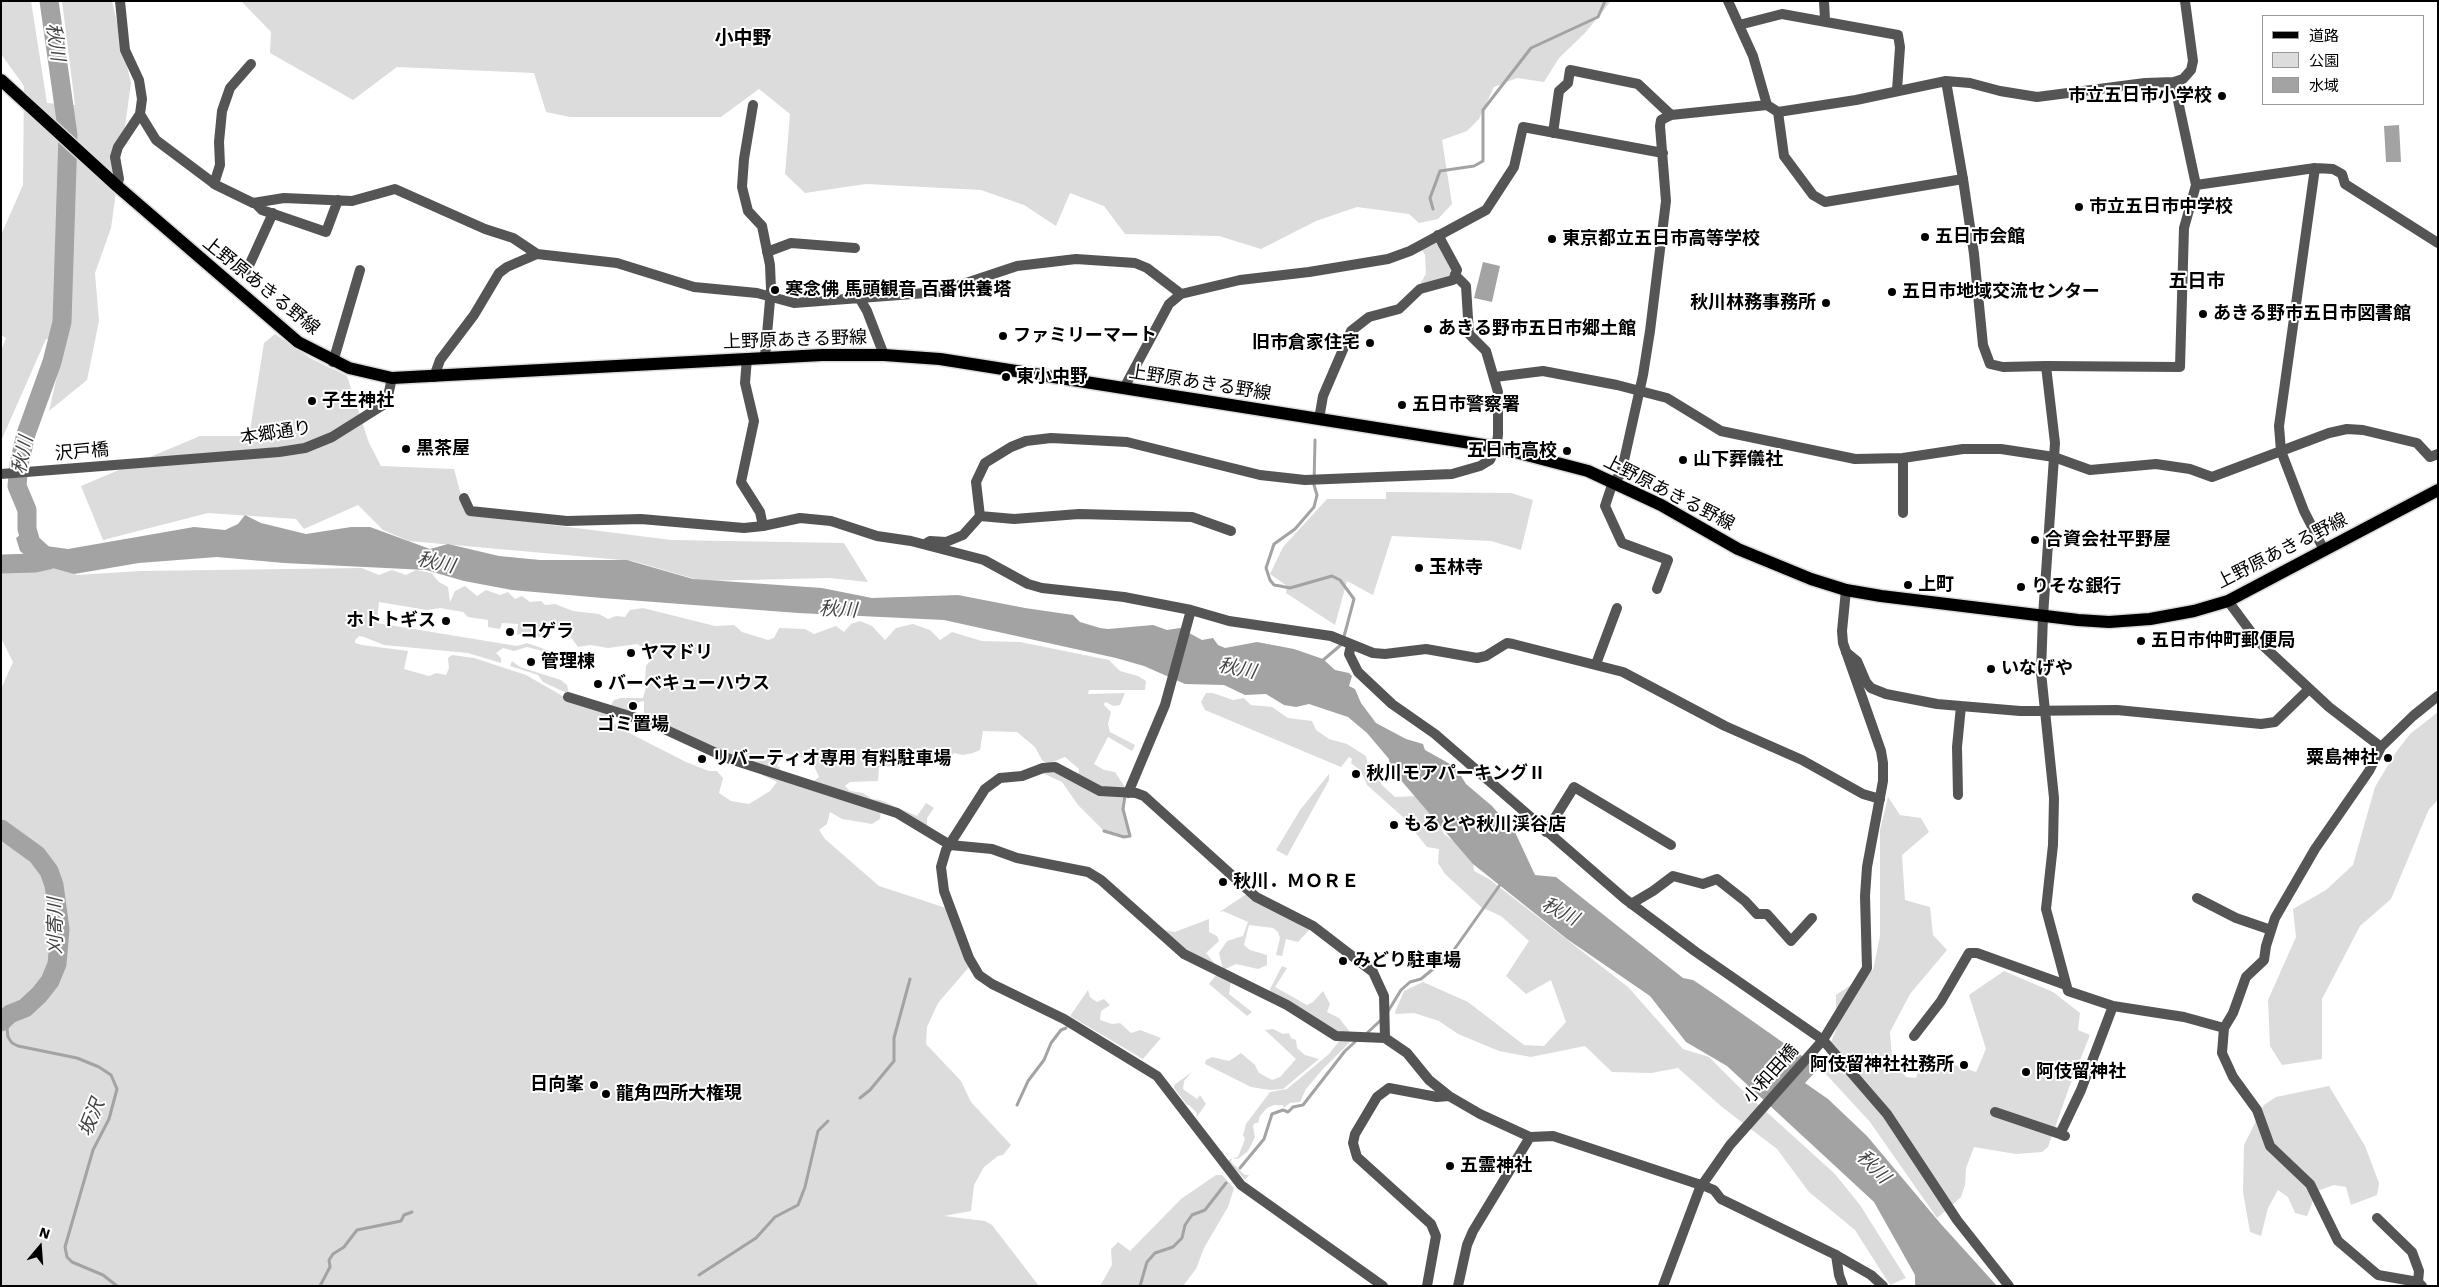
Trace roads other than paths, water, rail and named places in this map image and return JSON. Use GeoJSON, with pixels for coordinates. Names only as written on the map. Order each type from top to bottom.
{"type":"FeatureCollection","features":[{"type":"Feature","properties":{"kind":"main road","name":"上野原あきる野線"},"geometry":{"type":"LineString","coordinates":[[1,80],[117,186],[298,342],[333,362],[349,368],[392,378],[765,357],[884,355],[940,360],[1496,447],[1580,469],[1612,482],[1661,505],[1738,549],[1780,567],[1846,590],[2078,620],[2131,621],[2194,611],[2228,601],[2438,490]]}},
{"type":"Feature","properties":{"kind":"street"},"geometry":{"type":"LineString","coordinates":[[117,186],[119,179],[116,157],[118,147],[140,114],[141,87],[125,50],[120,1]]}},
{"type":"Feature","properties":{"kind":"street"},"geometry":{"type":"LineString","coordinates":[[1728,1],[1753,56],[1767,105]]}},
{"type":"Feature","properties":{"kind":"street"},"geometry":{"type":"LineString","coordinates":[[1824,1],[1825,20]]}},
{"type":"Feature","properties":{"kind":"street"},"geometry":{"type":"LineString","coordinates":[[1657,589],[1668,560],[1622,544],[1605,506],[1612,482],[1621,474],[1650,331],[1666,201],[1660,126],[1662,120],[1671,115],[1767,105],[1778,112],[1856,100],[1897,90],[1946,82],[1970,83],[2000,91],[2037,97],[2146,83],[2174,82],[2183,79],[2191,70],[2194,61],[2185,1]]}},
{"type":"Feature","properties":{"kind":"street"},"geometry":{"type":"LineString","coordinates":[[1739,25],[1782,14],[1825,20],[1898,35],[1900,47],[1897,90]]}},
{"type":"Feature","properties":{"kind":"street"},"geometry":{"type":"LineString","coordinates":[[214,184],[220,165],[219,142],[222,112],[230,88],[251,64]]}},
{"type":"Feature","properties":{"kind":"street"},"geometry":{"type":"LineString","coordinates":[[1553,132],[1559,91],[1568,83],[1570,70],[1638,84],[1671,115]]}},
{"type":"Feature","properties":{"kind":"street"},"geometry":{"type":"LineString","coordinates":[[1946,82],[1974,254],[1983,345],[1990,364],[2003,366],[2180,367],[2184,228],[2196,185],[2174,82]]}},
{"type":"Feature","properties":{"kind":"street"},"geometry":{"type":"LineString","coordinates":[[753,105],[744,160],[742,187],[748,211],[762,226],[770,265],[770,296],[765,357]]}},
{"type":"Feature","properties":{"kind":"street"},"geometry":{"type":"LineString","coordinates":[[1778,112],[1784,156],[1813,195],[1825,202],[1962,179]]}},
{"type":"Feature","properties":{"kind":"street"},"geometry":{"type":"LineString","coordinates":[[140,114],[156,140],[214,184],[241,199],[255,203],[284,198],[365,199],[395,189],[485,229],[513,238],[538,254],[617,263],[694,287],[757,293],[794,302],[860,299],[939,292],[1017,266],[1076,259],[1135,263],[1147,268],[1181,294]]}},
{"type":"Feature","properties":{"kind":"street"},"geometry":{"type":"LineString","coordinates":[[1124,388],[1169,304],[1181,294],[1240,280],[1309,272],[1400,256],[1486,210],[1494,201],[1514,167],[1523,127],[1663,153]]}},
{"type":"Feature","properties":{"kind":"street"},"geometry":{"type":"LineString","coordinates":[[2196,185],[2315,168],[2333,169],[2342,174],[2345,184],[2438,243]]}},
{"type":"Feature","properties":{"kind":"street"},"geometry":{"type":"LineString","coordinates":[[2315,168],[2279,426],[2281,451],[2304,510],[2324,550]]}},
{"type":"Feature","properties":{"kind":"street"},"geometry":{"type":"LineString","coordinates":[[255,203],[262,210],[326,232],[338,200]]}},
{"type":"Feature","properties":{"kind":"street"},"geometry":{"type":"LineString","coordinates":[[247,270],[273,213]]}},
{"type":"Feature","properties":{"kind":"street"},"geometry":{"type":"LineString","coordinates":[[1320,420],[1323,396],[1351,331],[1369,316],[1399,309],[1420,289],[1453,280],[1457,270],[1454,261],[1438,235]]}},
{"type":"Feature","properties":{"kind":"street"},"geometry":{"type":"LineString","coordinates":[[767,252],[791,243],[855,248]]}},
{"type":"Feature","properties":{"kind":"street"},"geometry":{"type":"LineString","coordinates":[[434,377],[440,360],[474,315],[499,273],[507,267],[538,254]]}},
{"type":"Feature","properties":{"kind":"street"},"geometry":{"type":"LineString","coordinates":[[333,362],[360,270]]}},
{"type":"Feature","properties":{"kind":"street"},"geometry":{"type":"LineString","coordinates":[[924,545],[930,541],[946,542],[963,536],[980,516],[976,482],[985,463],[1018,444],[1051,438],[1127,442],[1260,475],[1307,480],[1452,474],[1486,463],[1496,447],[1498,435],[1498,392],[1486,351],[1469,334],[1466,286],[1455,275]]}},
{"type":"Feature","properties":{"kind":"street"},"geometry":{"type":"LineString","coordinates":[[860,299],[867,311],[884,355]]}},
{"type":"Feature","properties":{"kind":"street"},"geometry":{"type":"LineString","coordinates":[[747,358],[744,384],[754,421],[742,482],[760,512],[764,526]]}},
{"type":"Feature","properties":{"kind":"street"},"geometry":{"type":"LineString","coordinates":[[2046,366],[2055,442],[2041,672],[2054,798],[2053,845],[2046,909],[2066,985],[2068,991],[2113,1006],[2184,1018],[2224,1028]]}},
{"type":"Feature","properties":{"kind":"street"},"geometry":{"type":"LineString","coordinates":[[1495,377],[1543,371],[1639,391],[1666,398],[1722,430],[1855,459],[1903,458],[1963,449],[2001,449],[2054,457],[2090,470],[2156,464],[2190,469],[2212,477],[2329,433],[2346,429],[2363,430],[2417,443],[2430,457],[2438,454]]}},
{"type":"Feature","properties":{"kind":"street","name":"本郷通り"},"geometry":{"type":"LineString","coordinates":[[165,461],[279,452],[319,444],[383,405],[388,396],[392,378]]}},
{"type":"Feature","properties":{"kind":"street"},"geometry":{"type":"LineString","coordinates":[[1902,513],[1903,458]]}},
{"type":"Feature","properties":{"kind":"street","name":"沢戸橋"},"geometry":{"type":"LineString","coordinates":[[1,474],[165,461]]}},
{"type":"Feature","properties":{"kind":"street"},"geometry":{"type":"LineString","coordinates":[[464,498],[470,511],[566,521],[641,518],[721,527],[764,526],[800,518],[832,521],[878,536],[984,560],[1028,584],[1042,588],[1124,597],[1238,623],[1339,638],[1373,653],[1385,654],[1426,650],[1477,658],[1486,656],[1507,643],[1623,672],[1725,726],[1802,760],[1863,794],[1880,799]]}},
{"type":"Feature","properties":{"kind":"street"},"geometry":{"type":"LineString","coordinates":[[980,516],[1028,519],[1079,514],[1192,517],[1231,531]]}},
{"type":"Feature","properties":{"kind":"street","name":"小和田橋"},"geometry":{"type":"LineString","coordinates":[[1836,1255],[1722,1199],[1714,1190],[1702,1185],[1747,1126],[1821,1042],[1867,968],[1865,896],[1867,867],[1883,781],[1882,751],[1846,652],[1842,631],[1846,590]]}},
{"type":"Feature","properties":{"kind":"street"},"geometry":{"type":"LineString","coordinates":[[2228,601],[2257,640],[2309,689],[2381,747]]}},
{"type":"Feature","properties":{"kind":"street"},"geometry":{"type":"LineString","coordinates":[[1596,664],[1617,608]]}},
{"type":"Feature","properties":{"kind":"street"},"geometry":{"type":"LineString","coordinates":[[1128,793],[1158,724],[1190,613]]}},
{"type":"Feature","properties":{"kind":"street"},"geometry":{"type":"LineString","coordinates":[[1350,644],[1349,654],[1352,663],[1372,688],[1435,734],[1546,832],[1632,904],[1821,1042],[1887,1114],[1957,1220],[2009,1286]]}},
{"type":"Feature","properties":{"kind":"street"},"geometry":{"type":"LineString","coordinates":[[1846,652],[1857,661],[1866,682],[1871,688],[1886,694],[1937,704],[1961,706],[2045,711],[2117,710],[2261,724],[2275,722],[2309,689]]}},
{"type":"Feature","properties":{"kind":"street"},"geometry":{"type":"LineString","coordinates":[[568,696],[649,722],[727,758],[896,813],[950,845],[992,849],[1017,858],[1088,872],[1102,880],[1184,954],[1287,1005],[1336,1036],[1385,1038],[1406,1053],[1429,1080],[1450,1096],[1480,1114],[1530,1137],[1552,1136],[1701,1185],[1662,1286]]}},
{"type":"Feature","properties":{"kind":"street"},"geometry":{"type":"LineString","coordinates":[[2377,1218],[2412,1252],[2419,1271],[2420,1284],[2378,1275],[2338,1241],[2310,1184],[2270,1146],[2257,1110],[2233,1077],[2222,1053],[2224,1028],[2233,1013],[2246,977],[2264,960],[2275,918],[2315,849],[2369,771],[2381,747],[2413,716],[2438,696]]}},
{"type":"Feature","properties":{"kind":"street"},"geometry":{"type":"LineString","coordinates":[[1958,795],[1957,747],[1961,706]]}},
{"type":"Feature","properties":{"kind":"street"},"geometry":{"type":"LineString","coordinates":[[1383,1286],[1241,1185],[1157,1076],[1064,1019],[992,984],[979,975],[970,958],[942,885],[941,867],[950,845],[985,789],[1000,778],[1022,776],[1043,768],[1055,767],[1096,789],[1111,793],[1128,793],[1144,796],[1256,897],[1313,926],[1374,972],[1384,996],[1385,1038]]}},
{"type":"Feature","properties":{"kind":"street"},"geometry":{"type":"LineString","coordinates":[[1546,832],[1574,787],[1671,845]]}},
{"type":"Feature","properties":{"kind":"street"},"geometry":{"type":"LineString","coordinates":[[1632,904],[1673,876],[1703,884],[1717,879],[1745,901],[1756,914],[1767,914],[1791,941],[1812,918]]}},
{"type":"Feature","properties":{"kind":"street"},"geometry":{"type":"LineString","coordinates":[[2197,898],[2236,918],[2271,930]]}},
{"type":"Feature","properties":{"kind":"street"},"geometry":{"type":"LineString","coordinates":[[1914,1036],[1941,1001],[1969,953],[1977,953],[2066,985]]}},
{"type":"Feature","properties":{"kind":"street"},"geometry":{"type":"LineString","coordinates":[[1995,1112],[2063,1135],[2113,1006]]}},
{"type":"Feature","properties":{"kind":"street"},"geometry":{"type":"LineString","coordinates":[[1427,1286],[1436,1236],[1431,1224],[1357,1157],[1353,1144],[1355,1134],[1377,1097],[1389,1088],[1437,1097],[1450,1096]]}},
{"type":"Feature","properties":{"kind":"street"},"geometry":{"type":"LineString","coordinates":[[1458,1286],[1467,1245],[1473,1231],[1530,1137]]}},
{"type":"Feature","properties":{"kind":"street"},"geometry":{"type":"LineString","coordinates":[[1836,1255],[1838,1275],[1843,1286]]}},
{"type":"Feature","properties":{"kind":"street"},"geometry":{"type":"LineString","coordinates":[[1836,1255],[1871,1274],[1883,1286]]}},
{"type":"Feature","properties":{"kind":"water"},"geometry":{"type":"Polygon","coordinates":[[[2399,125],[2401,162],[2386,162],[2384,126],[2399,125]]]}},
{"type":"Feature","properties":{"kind":"water"},"geometry":{"type":"Polygon","coordinates":[[[1483,262],[1500,266],[1492,302],[1474,298],[1483,262]]]}},
{"type":"Feature","properties":{"kind":"water"},"geometry":{"type":"Polygon","coordinates":[[[245,515],[261,523],[306,534],[351,527],[370,527],[430,549],[448,544],[499,556],[540,560],[627,560],[693,579],[822,588],[872,598],[958,595],[1073,615],[1080,622],[1100,628],[1153,625],[1167,630],[1180,628],[1202,640],[1213,638],[1218,645],[1225,648],[1257,642],[1294,649],[1323,659],[1335,670],[1349,673],[1352,676],[1349,686],[1355,689],[1361,703],[1376,723],[1406,739],[1423,744],[1425,750],[1450,764],[1458,771],[1466,784],[1492,806],[1515,832],[1535,875],[1556,877],[1683,978],[1693,980],[1819,1068],[1805,1083],[1828,1099],[1867,1136],[1940,1223],[1997,1286],[1915,1286],[1915,1275],[1874,1202],[1727,1066],[1686,1042],[1650,996],[1567,939],[1473,864],[1399,778],[1390,766],[1389,759],[1367,733],[1348,717],[1309,704],[1296,707],[1284,705],[1266,694],[1245,695],[1224,685],[1185,684],[1144,666],[1116,658],[944,620],[798,613],[602,598],[512,590],[464,581],[426,570],[284,563],[217,557],[139,563],[74,574],[35,563],[20,551],[16,538],[20,535],[36,536],[46,546],[68,549],[194,527],[225,530],[238,524],[245,515]]]}},
{"type":"Feature","properties":{"kind":"waterway","name":"秋川"},"geometry":{"type":"LineString","coordinates":[[43,554],[31,543],[27,529],[27,510],[17,486],[19,464],[26,434],[52,362],[62,322],[68,135],[49,1]]}},
{"type":"Feature","properties":{"kind":"waterway"},"geometry":{"type":"LineString","coordinates":[[1433,209],[1430,198],[1440,171],[1474,166],[1483,161],[1483,110],[1531,48],[1598,17],[1605,1]]}},
{"type":"Feature","properties":{"kind":"waterway"},"geometry":{"type":"LineString","coordinates":[[1315,440],[1314,485],[1317,495],[1314,507],[1295,529],[1274,544],[1266,568],[1274,585],[1290,588],[1332,576],[1340,580],[1354,599],[1342,644],[1322,661]]}},
{"type":"Feature","properties":{"kind":"waterway"},"geometry":{"type":"LineString","coordinates":[[1,564],[35,563],[49,560]]}},
{"type":"Feature","properties":{"kind":"waterway"},"geometry":{"type":"LineString","coordinates":[[1104,831],[1124,837],[1130,836],[1123,809],[1125,796]]}},
{"type":"Feature","properties":{"kind":"waterway","name":"刈寄川"},"geometry":{"type":"LineString","coordinates":[[1,829],[37,855],[49,871],[54,885],[60,929],[57,964],[50,981],[25,1008],[10,1014],[1,1022]]}},
{"type":"Feature","properties":{"kind":"waterway"},"geometry":{"type":"LineString","coordinates":[[1387,1013],[1401,990],[1410,982],[1421,979],[1451,954],[1502,882]]}},
{"type":"Feature","properties":{"kind":"waterway"},"geometry":{"type":"LineString","coordinates":[[860,1098],[870,1090],[894,1061],[894,1038],[910,979]]}},
{"type":"Feature","properties":{"kind":"waterway","name":"坂沢"},"geometry":{"type":"LineString","coordinates":[[25,1008],[7,1028],[8,1037],[12,1043],[18,1046],[77,1058],[99,1067],[111,1075],[117,1089],[109,1119],[93,1150],[65,1247],[67,1257],[72,1262],[103,1275],[117,1286]]}},
{"type":"Feature","properties":{"kind":"waterway"},"geometry":{"type":"LineString","coordinates":[[1366,1034],[1381,1020]]}},
{"type":"Feature","properties":{"kind":"waterway"},"geometry":{"type":"LineString","coordinates":[[1017,1105],[1028,1081],[1044,1060],[1051,1043],[1061,1030],[1066,1028]]}},
{"type":"Feature","properties":{"kind":"waterway"},"geometry":{"type":"LineString","coordinates":[[1240,1168],[1264,1139],[1272,1114],[1283,1110],[1288,1112],[1293,1107],[1303,1105],[1345,1051],[1357,1040]]}},
{"type":"Feature","properties":{"kind":"waterway"},"geometry":{"type":"LineString","coordinates":[[699,1275],[756,1238],[775,1217],[798,1205],[805,1187],[818,1131],[828,1121]]}},
{"type":"Feature","properties":{"kind":"waterway"},"geometry":{"type":"LineString","coordinates":[[1140,1286],[1147,1262],[1155,1253],[1173,1247],[1182,1238],[1185,1225],[1192,1215],[1205,1210],[1226,1183]]}},
{"type":"Feature","properties":{"kind":"waterway"},"geometry":{"type":"LineString","coordinates":[[320,1286],[330,1267],[329,1260],[333,1254],[344,1247],[357,1230],[401,1221],[404,1215],[412,1212]]}},
{"type":"Feature","properties":{"kind":"place","name":"市立五日市小学校"},"geometry":{"type":"Point","coordinates":[2222,96]}},
{"type":"Feature","properties":{"kind":"place","name":"市立五日市中学校"},"geometry":{"type":"Point","coordinates":[2079,207]}},
{"type":"Feature","properties":{"kind":"place","name":"五日市会館"},"geometry":{"type":"Point","coordinates":[1925,237]}},
{"type":"Feature","properties":{"kind":"place","name":"東京都立五日市高等学校"},"geometry":{"type":"Point","coordinates":[1552,239]}},
{"type":"Feature","properties":{"kind":"place","name":"寒念佛 馬頭観音 百番供養塔"},"geometry":{"type":"Point","coordinates":[775,290]}},
{"type":"Feature","properties":{"kind":"place","name":"五日市地域交流センター"},"geometry":{"type":"Point","coordinates":[1892,292]}},
{"type":"Feature","properties":{"kind":"place","name":"秋川林務事務所"},"geometry":{"type":"Point","coordinates":[1826,303]}},
{"type":"Feature","properties":{"kind":"place","name":"あきる野市五日市図書館"},"geometry":{"type":"Point","coordinates":[2203,314]}},
{"type":"Feature","properties":{"kind":"place","name":"あきる野市五日市郷土館"},"geometry":{"type":"Point","coordinates":[1428,329]}},
{"type":"Feature","properties":{"kind":"place","name":"ファミリーマート"},"geometry":{"type":"Point","coordinates":[1003,336]}},
{"type":"Feature","properties":{"kind":"place","name":"旧市倉家住宅"},"geometry":{"type":"Point","coordinates":[1370,343]}},
{"type":"Feature","properties":{"kind":"place","name":"東小中野"},"geometry":{"type":"Point","coordinates":[1006,377]}},
{"type":"Feature","properties":{"kind":"place","name":"子生神社"},"geometry":{"type":"Point","coordinates":[312,401]}},
{"type":"Feature","properties":{"kind":"place","name":"五日市警察署"},"geometry":{"type":"Point","coordinates":[1402,405]}},
{"type":"Feature","properties":{"kind":"place","name":"黒茶屋"},"geometry":{"type":"Point","coordinates":[406,449]}},
{"type":"Feature","properties":{"kind":"place","name":"五日市高校"},"geometry":{"type":"Point","coordinates":[1567,451]}},
{"type":"Feature","properties":{"kind":"place","name":"山下葬儀社"},"geometry":{"type":"Point","coordinates":[1683,460]}},
{"type":"Feature","properties":{"kind":"place","name":"合資会社平野屋"},"geometry":{"type":"Point","coordinates":[2035,540]}},
{"type":"Feature","properties":{"kind":"place","name":"玉林寺"},"geometry":{"type":"Point","coordinates":[1419,568]}},
{"type":"Feature","properties":{"kind":"place","name":"上町"},"geometry":{"type":"Point","coordinates":[1908,585]}},
{"type":"Feature","properties":{"kind":"place","name":"りそな銀行"},"geometry":{"type":"Point","coordinates":[2021,587]}},
{"type":"Feature","properties":{"kind":"place","name":"ホトトギス"},"geometry":{"type":"Point","coordinates":[446,621]}},
{"type":"Feature","properties":{"kind":"place","name":"コゲラ"},"geometry":{"type":"Point","coordinates":[510,632]}},
{"type":"Feature","properties":{"kind":"place","name":"五日市仲町郵便局"},"geometry":{"type":"Point","coordinates":[2141,641]}},
{"type":"Feature","properties":{"kind":"place","name":"ヤマドリ"},"geometry":{"type":"Point","coordinates":[631,653]}},
{"type":"Feature","properties":{"kind":"place","name":"管理棟"},"geometry":{"type":"Point","coordinates":[531,662]}},
{"type":"Feature","properties":{"kind":"place","name":"いなげや"},"geometry":{"type":"Point","coordinates":[1991,669]}},
{"type":"Feature","properties":{"kind":"place","name":"バーベキューハウス"},"geometry":{"type":"Point","coordinates":[598,684]}},
{"type":"Feature","properties":{"kind":"place","name":"ゴミ置場"},"geometry":{"type":"Point","coordinates":[633,706]}},
{"type":"Feature","properties":{"kind":"place","name":"粟島神社"},"geometry":{"type":"Point","coordinates":[2388,758]}},
{"type":"Feature","properties":{"kind":"place","name":"リバーティオ専用 有料駐車場"},"geometry":{"type":"Point","coordinates":[702,759]}},
{"type":"Feature","properties":{"kind":"place","name":"秋川モアパーキングⅡ"},"geometry":{"type":"Point","coordinates":[1356,774]}},
{"type":"Feature","properties":{"kind":"place","name":"もるとや秋川渓谷店"},"geometry":{"type":"Point","coordinates":[1394,825]}},
{"type":"Feature","properties":{"kind":"place","name":"秋川．ＭＯＲＥ"},"geometry":{"type":"Point","coordinates":[1223,882]}},
{"type":"Feature","properties":{"kind":"place","name":"みどり駐車場"},"geometry":{"type":"Point","coordinates":[1343,961]}},
{"type":"Feature","properties":{"kind":"place","name":"阿伎留神社社務所"},"geometry":{"type":"Point","coordinates":[1964,1065]}},
{"type":"Feature","properties":{"kind":"place","name":"阿伎留神社"},"geometry":{"type":"Point","coordinates":[2026,1072]}},
{"type":"Feature","properties":{"kind":"place","name":"日向峯"},"geometry":{"type":"Point","coordinates":[594,1085]}},
{"type":"Feature","properties":{"kind":"place","name":"龍角四所大権現"},"geometry":{"type":"Point","coordinates":[606,1094]}},
{"type":"Feature","properties":{"kind":"place","name":"五霊神社"},"geometry":{"type":"Point","coordinates":[1450,1166]}},
{"type":"Feature","properties":{"kind":"district","name":"小中野"},"geometry":{"type":"Point","coordinates":[743,38]}},
{"type":"Feature","properties":{"kind":"district","name":"五日市"},"geometry":{"type":"Point","coordinates":[2197,281]}}]}
